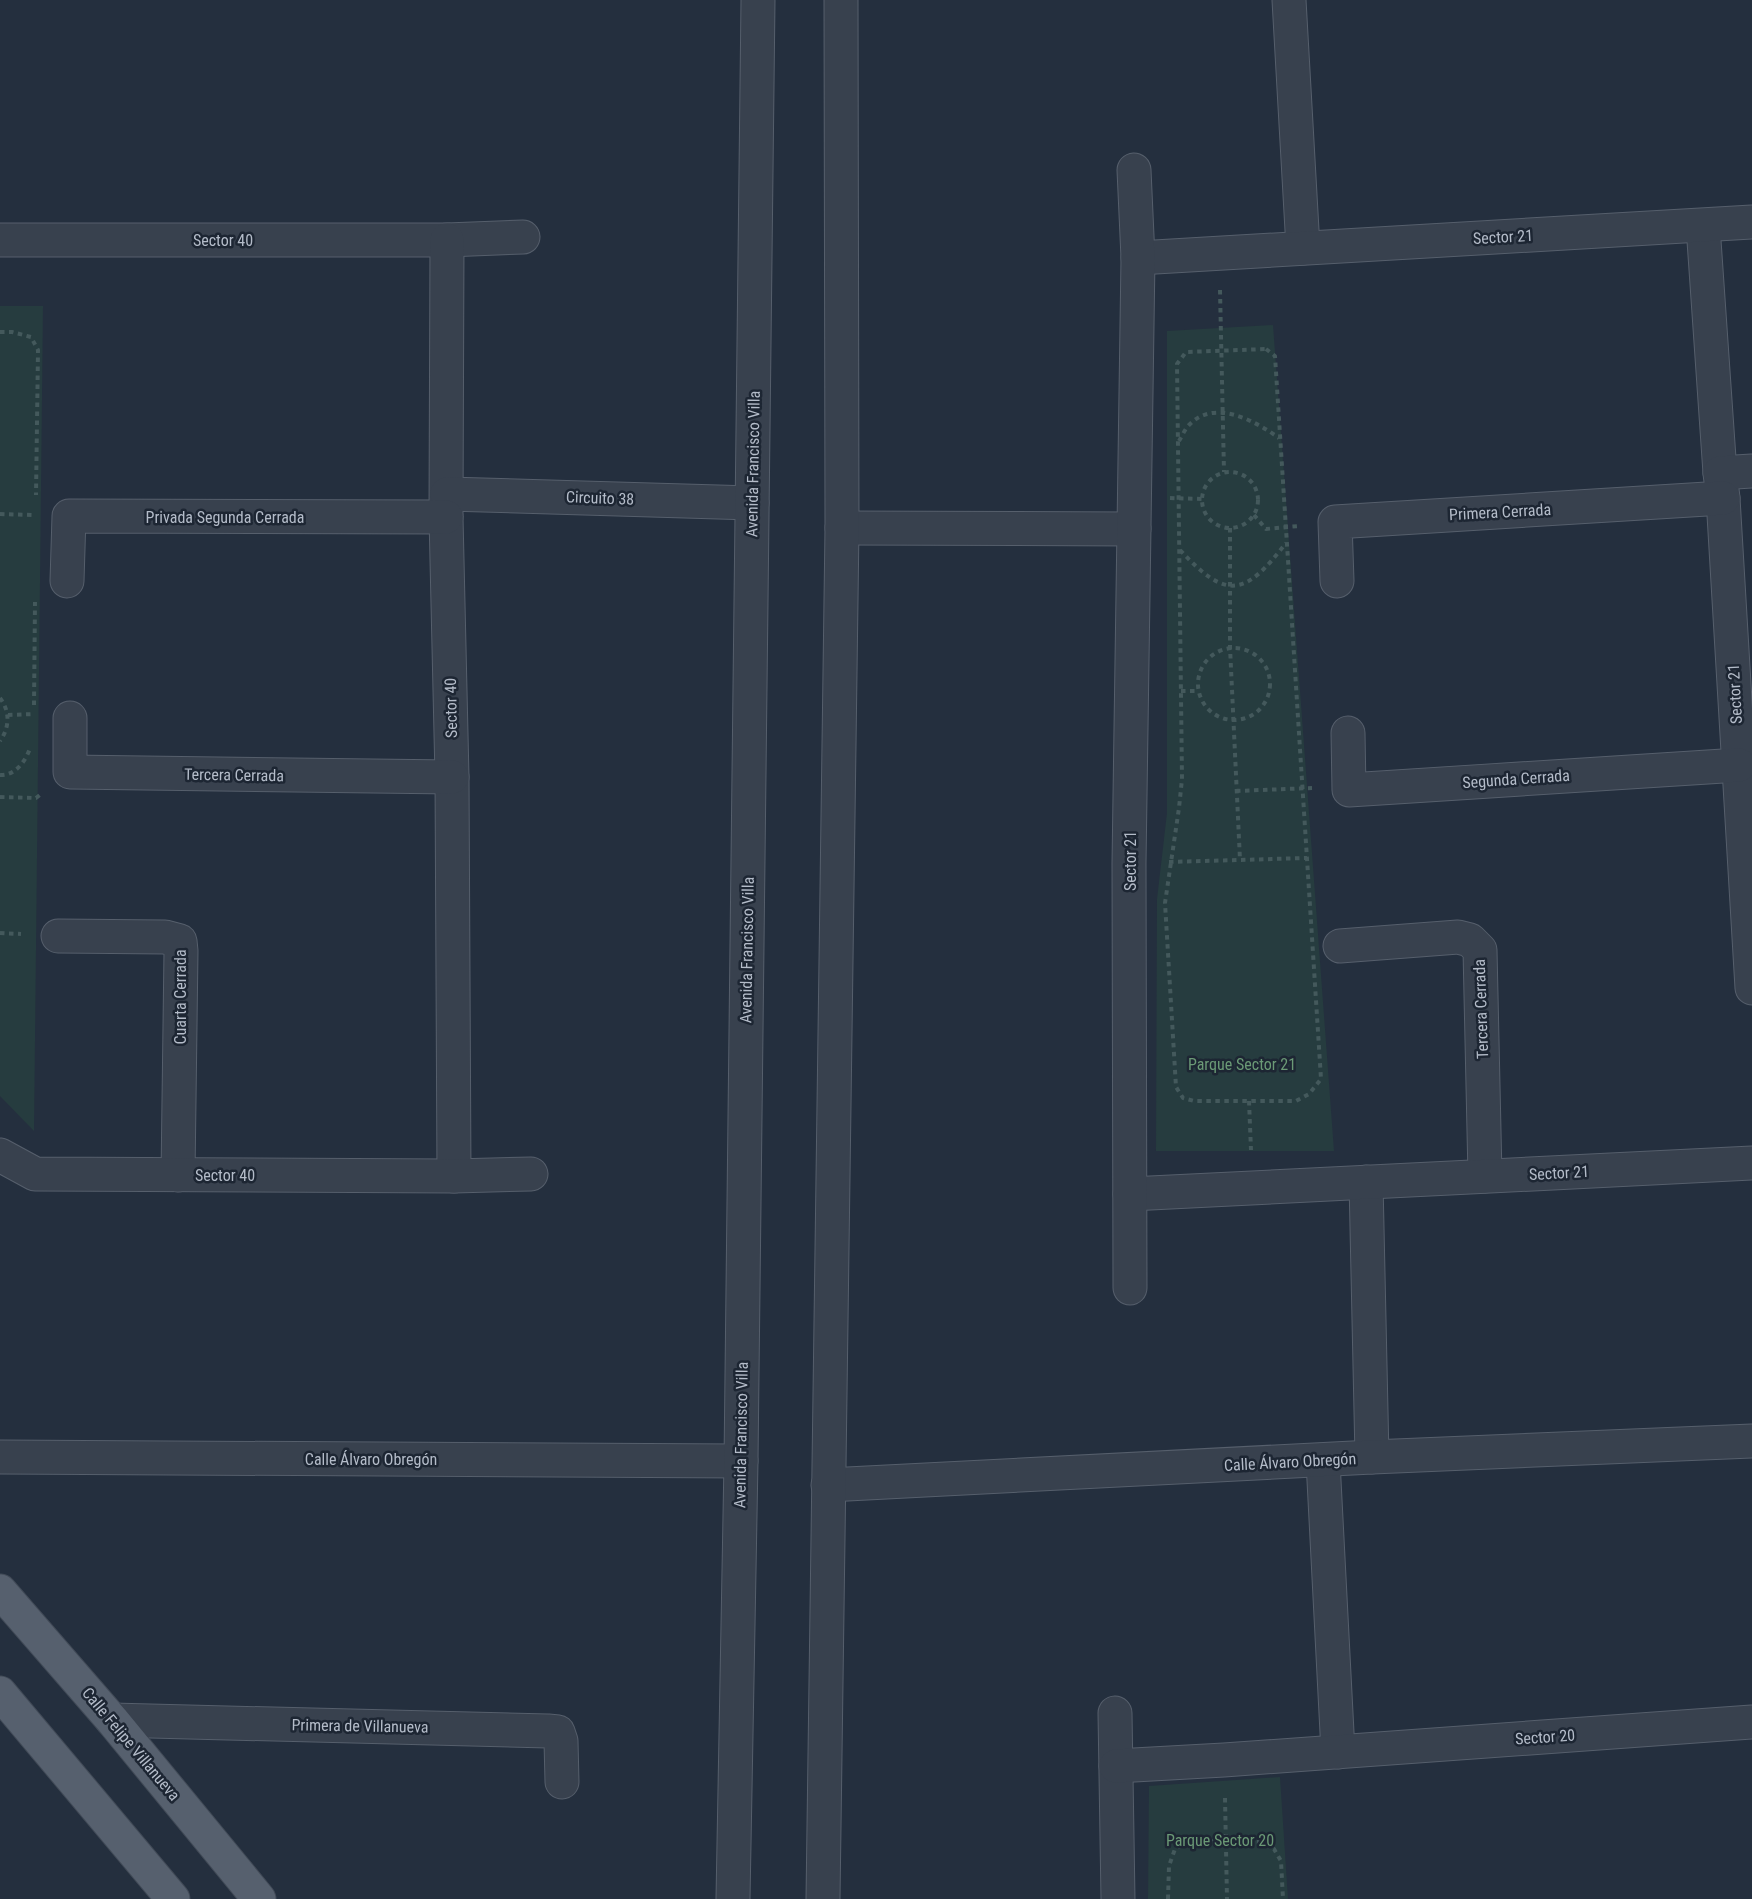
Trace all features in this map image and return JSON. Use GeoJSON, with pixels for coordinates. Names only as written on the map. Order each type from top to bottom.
{"type":"FeatureCollection","features":[{"type":"Feature","properties":{"kind":"main road","name":"Calle Felipe Villanueva"},"geometry":{"type":"LineString","coordinates":[[0,1591],[112,1720],[259,1899]]}},
{"type":"Feature","properties":{"kind":"main road"},"geometry":{"type":"LineString","coordinates":[[0,1693],[173,1899]]}},
{"type":"Feature","properties":{"kind":"street","name":"Avenida Francisco Villa"},"geometry":{"type":"LineString","coordinates":[[733,1899],[741,1461],[758,0]]}},
{"type":"Feature","properties":{"kind":"street"},"geometry":{"type":"LineString","coordinates":[[823,1899],[842,528],[841,0]]}},
{"type":"Feature","properties":{"kind":"street"},"geometry":{"type":"LineString","coordinates":[[1288,0],[1303,248]]}},
{"type":"Feature","properties":{"kind":"street","name":"Sector 21"},"geometry":{"type":"LineString","coordinates":[[1130,1288],[1129,863],[1138,258],[1134,170]]}},
{"type":"Feature","properties":{"kind":"street","name":"Sector 21"},"geometry":{"type":"LineString","coordinates":[[1138,258],[1752,222]]}},
{"type":"Feature","properties":{"kind":"street","name":"Sector 21"},"geometry":{"type":"LineString","coordinates":[[1703,226],[1752,988]]}},
{"type":"Feature","properties":{"kind":"street","name":"Sector 40"},"geometry":{"type":"LineString","coordinates":[[0,240],[447,240],[523,237]]}},
{"type":"Feature","properties":{"kind":"street","name":"Sector 40"},"geometry":{"type":"LineString","coordinates":[[447,240],[447,506],[452,777],[454,1176]]}},
{"type":"Feature","properties":{"kind":"street"},"geometry":{"type":"LineString","coordinates":[[1721,486],[1752,471]]}},
{"type":"Feature","properties":{"kind":"street","name":"Primera Cerrada"},"geometry":{"type":"LineString","coordinates":[[1335,522],[1721,486]]}},
{"type":"Feature","properties":{"kind":"street","name":"Circuito 38"},"geometry":{"type":"LineString","coordinates":[[447,506],[752,503]]}},
{"type":"Feature","properties":{"kind":"street","name":"Privada Segunda Cerrada"},"geometry":{"type":"LineString","coordinates":[[67,581],[69,516],[447,506]]}},
{"type":"Feature","properties":{"kind":"street"},"geometry":{"type":"LineString","coordinates":[[1335,522],[1337,581]]}},
{"type":"Feature","properties":{"kind":"street"},"geometry":{"type":"LineString","coordinates":[[842,528],[1134,529]]}},
{"type":"Feature","properties":{"kind":"street","name":"Tercera Cerrada"},"geometry":{"type":"LineString","coordinates":[[70,718],[70,772],[452,777]]}},
{"type":"Feature","properties":{"kind":"street"},"geometry":{"type":"LineString","coordinates":[[1348,733],[1349,790]]}},
{"type":"Feature","properties":{"kind":"street","name":"Segunda Cerrada"},"geometry":{"type":"LineString","coordinates":[[1349,790],[1739,765]]}},
{"type":"Feature","properties":{"kind":"street","name":"Cuarta Cerrada"},"geometry":{"type":"LineString","coordinates":[[58,936],[165,937],[180,941],[178,1175]]}},
{"type":"Feature","properties":{"kind":"street","name":"Tercera Cerrada"},"geometry":{"type":"LineString","coordinates":[[1340,946],[1458,937],[1470,940],[1480,950],[1485,1176]]}},
{"type":"Feature","properties":{"kind":"street","name":"Sector 40"},"geometry":{"type":"LineString","coordinates":[[0,1155],[35,1174],[454,1176],[531,1174]]}},
{"type":"Feature","properties":{"kind":"street","name":"Sector 21"},"geometry":{"type":"LineString","coordinates":[[1130,1194],[1752,1163]]}},
{"type":"Feature","properties":{"kind":"street"},"geometry":{"type":"LineString","coordinates":[[1366,1182],[1372,1457]]}},
{"type":"Feature","properties":{"kind":"street","name":"Calle Álvaro Obregón"},"geometry":{"type":"LineString","coordinates":[[828,1485],[1372,1457],[1752,1441]]}},
{"type":"Feature","properties":{"kind":"street","name":"Calle Álvaro Obregón"},"geometry":{"type":"LineString","coordinates":[[0,1456],[741,1461]]}},
{"type":"Feature","properties":{"kind":"street"},"geometry":{"type":"LineString","coordinates":[[1323,1461],[1338,1752]]}},
{"type":"Feature","properties":{"kind":"street"},"geometry":{"type":"LineString","coordinates":[[1115,1713],[1118,1899]]}},
{"type":"Feature","properties":{"kind":"street","name":"Primera de Villanueva"},"geometry":{"type":"LineString","coordinates":[[112,1720],[558,1732],[561,1740],[562,1782]]}},
{"type":"Feature","properties":{"kind":"street","name":"Sector 20"},"geometry":{"type":"LineString","coordinates":[[1116,1766],[1752,1722]]}},
{"type":"Feature","properties":{"kind":"path"},"geometry":{"type":"LineString","coordinates":[[1219,254],[1224,472]]}},
{"type":"Feature","properties":{"kind":"path"},"geometry":{"type":"LineString","coordinates":[[1266,349],[1275,356],[1280,439],[1321,1079],[1309,1095],[1296,1101],[1194,1101],[1183,1098],[1176,1087],[1165,903],[1182,779],[1177,364],[1186,352],[1266,349]]}},
{"type":"Feature","properties":{"kind":"path"},"geometry":{"type":"LineString","coordinates":[[1178,443],[1189,425],[1202,416],[1223,413],[1241,416],[1259,424],[1280,439]]}},
{"type":"Feature","properties":{"kind":"path"},"geometry":{"type":"LineString","coordinates":[[1224,472],[1243,474],[1256,488],[1258,498],[1254,515],[1240,526],[1230,528],[1214,523],[1207,516],[1202,499],[1204,490],[1209,482],[1224,472]]}},
{"type":"Feature","properties":{"kind":"path"},"geometry":{"type":"LineString","coordinates":[[1254,515],[1266,529],[1335,522]]}},
{"type":"Feature","properties":{"kind":"path"},"geometry":{"type":"LineString","coordinates":[[1230,528],[1232,720],[1240,860]]}},
{"type":"Feature","properties":{"kind":"path"},"geometry":{"type":"LineString","coordinates":[[1179,549],[1200,572],[1216,583],[1230,586],[1249,581],[1267,567],[1286,542]]}},
{"type":"Feature","properties":{"kind":"path"},"geometry":{"type":"LineString","coordinates":[[1230,647],[1253,652],[1268,670],[1270,682],[1268,694],[1259,709],[1244,718],[1232,720],[1210,711],[1198,691],[1198,679],[1202,667],[1209,658],[1230,647]]}},
{"type":"Feature","properties":{"kind":"path"},"geometry":{"type":"LineString","coordinates":[[1181,691],[1198,691]]}},
{"type":"Feature","properties":{"kind":"path"},"geometry":{"type":"LineString","coordinates":[[0,698],[8,715],[7,727],[0,741]]}},
{"type":"Feature","properties":{"kind":"path"},"geometry":{"type":"LineString","coordinates":[[8,715],[34,714]]}},
{"type":"Feature","properties":{"kind":"path"},"geometry":{"type":"LineString","coordinates":[[1236,791],[1302,787],[1349,790]]}},
{"type":"Feature","properties":{"kind":"path"},"geometry":{"type":"LineString","coordinates":[[1129,863],[1307,858]]}},
{"type":"Feature","properties":{"kind":"path"},"geometry":{"type":"LineString","coordinates":[[1249,1101],[1252,1187]]}},
{"type":"Feature","properties":{"kind":"path"},"geometry":{"type":"LineString","coordinates":[[1224,1760],[1227,1899]]}},
{"type":"Feature","properties":{"kind":"path"},"geometry":{"type":"LineString","coordinates":[[1168,1899],[1169,1866],[1175,1849],[1189,1841],[1259,1842],[1274,1849],[1281,1861],[1283,1899]]}},
{"type":"Feature","properties":{"kind":"green space"},"geometry":{"type":"Polygon","coordinates":[[[0,306],[43,306],[34,1131],[0,1096],[0,306]]]}},
{"type":"Feature","properties":{"kind":"green space","name":"Parque Sector 21"},"geometry":{"type":"Polygon","coordinates":[[[1273,325],[1334,1151],[1156,1151],[1157,899],[1167,813],[1167,331],[1273,325]]]}},
{"type":"Feature","properties":{"kind":"green space","name":"Parque Sector 20"},"geometry":{"type":"Polygon","coordinates":[[[1280,1777],[1288,1899],[1148,1899],[1149,1786],[1280,1777]]]}}]}
